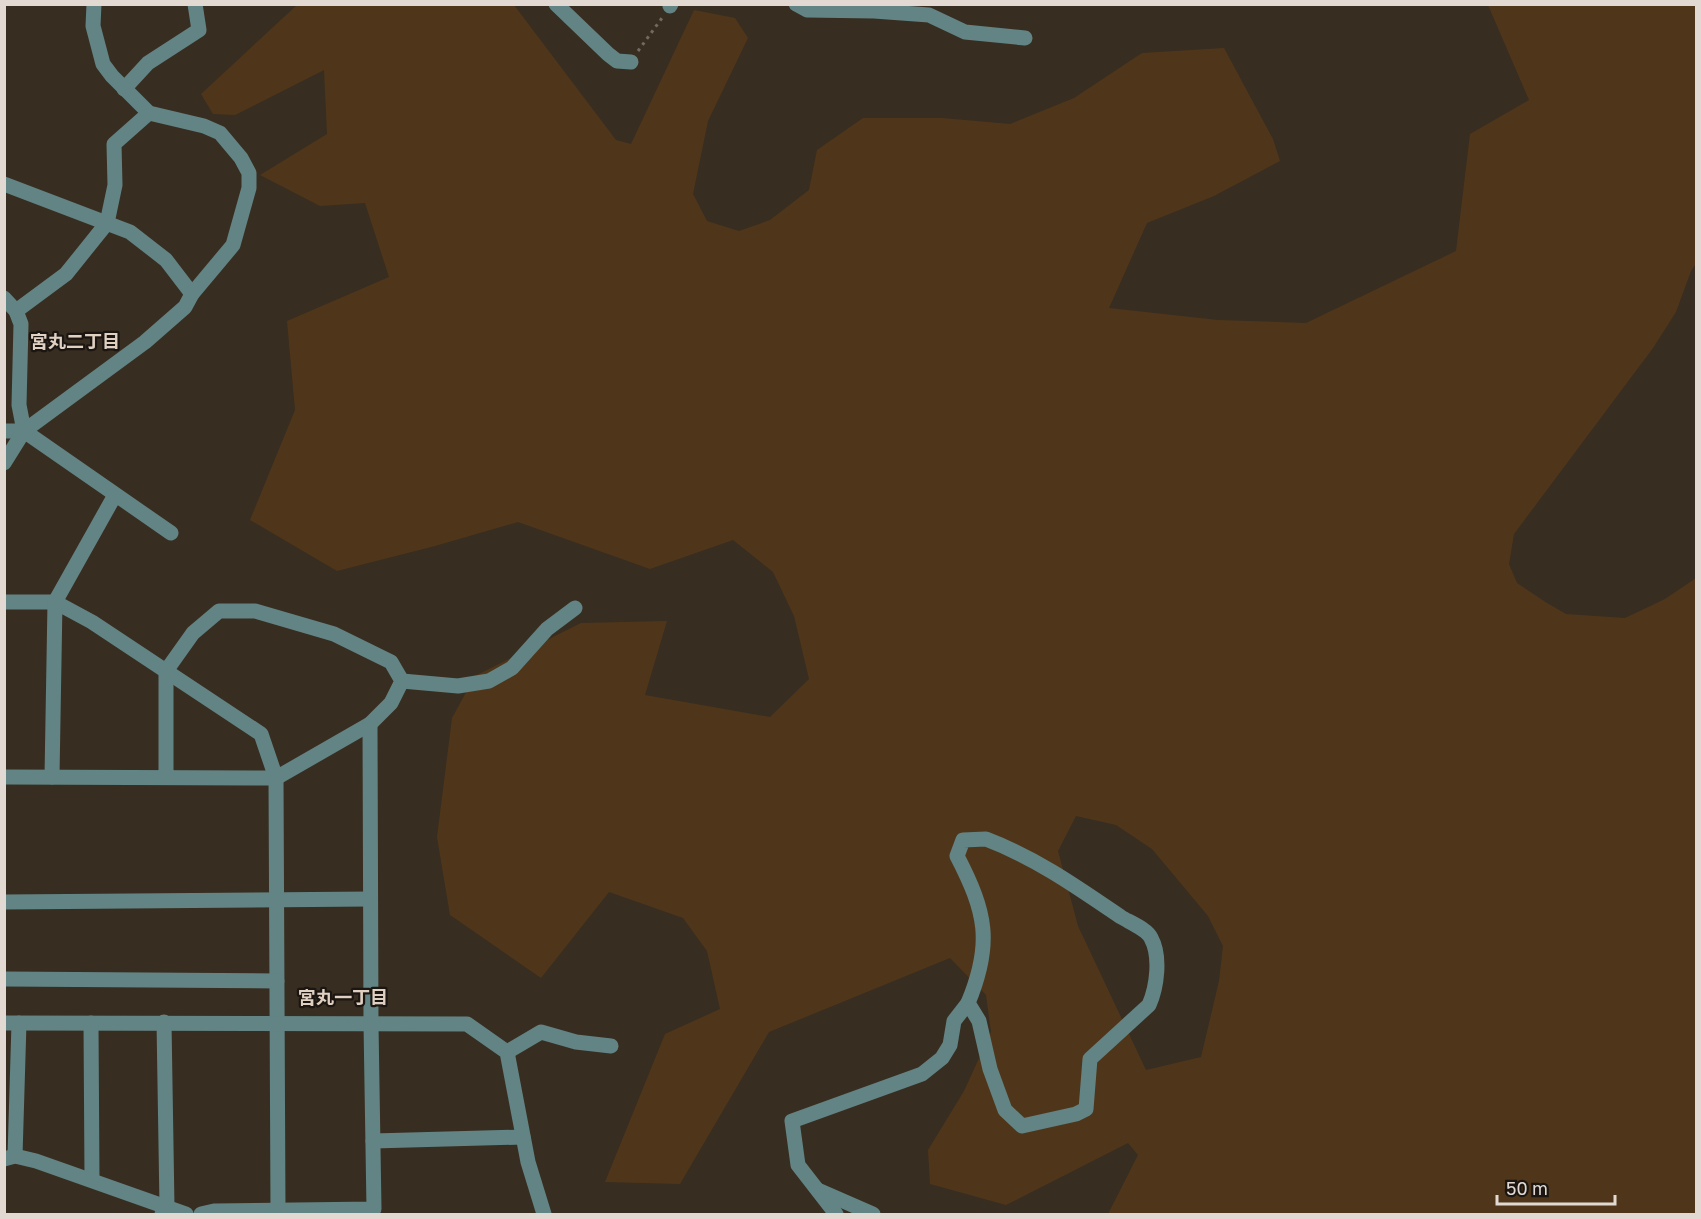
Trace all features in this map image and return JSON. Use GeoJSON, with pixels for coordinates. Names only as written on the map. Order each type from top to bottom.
{"type":"FeatureCollection","features":[{"type":"Feature","properties":{"kind":"street"},"geometry":{"type":"LineString","coordinates":[[4,463],[24,431],[145,342],[185,307],[192,294],[233,245],[249,188],[249,173],[241,158],[220,133],[204,126],[149,113],[111,76],[103,64],[93,26],[94,4]]}},
{"type":"Feature","properties":{"kind":"street"},"geometry":{"type":"LineString","coordinates":[[124,89],[147,63],[199,30],[195,4]]}},
{"type":"Feature","properties":{"kind":"street"},"geometry":{"type":"LineString","coordinates":[[556,4],[617,61],[631,62]]}},
{"type":"Feature","properties":{"kind":"street"},"geometry":{"type":"LineString","coordinates":[[796,4],[807,10],[873,8],[928,15],[965,32],[1025,38]]}},
{"type":"Feature","properties":{"kind":"street"},"geometry":{"type":"LineString","coordinates":[[16,311],[66,274],[107,223],[115,185],[114,144],[149,113]]}},
{"type":"Feature","properties":{"kind":"street"},"geometry":{"type":"LineString","coordinates":[[4,184],[129,232],[166,260],[192,294]]}},
{"type":"Feature","properties":{"kind":"street"},"geometry":{"type":"LineString","coordinates":[[4,298],[16,311],[21,324],[19,405],[24,431]]}},
{"type":"Feature","properties":{"kind":"street"},"geometry":{"type":"LineString","coordinates":[[4,431],[24,431],[171,533]]}},
{"type":"Feature","properties":{"kind":"street"},"geometry":{"type":"LineString","coordinates":[[52,777],[55,602],[115,495]]}},
{"type":"Feature","properties":{"kind":"street"},"geometry":{"type":"LineString","coordinates":[[4,602],[55,602],[92,622],[261,734],[276,777],[278,1211]]}},
{"type":"Feature","properties":{"kind":"street"},"geometry":{"type":"LineString","coordinates":[[402,681],[458,686],[489,681],[512,668],[547,629],[575,608]]}},
{"type":"Feature","properties":{"kind":"street"},"geometry":{"type":"LineString","coordinates":[[166,777],[166,671],[193,633],[219,611],[255,611],[334,634],[391,662],[402,681]]}},
{"type":"Feature","properties":{"kind":"street"},"geometry":{"type":"LineString","coordinates":[[4,777],[276,777],[370,724],[392,703],[402,681]]}},
{"type":"Feature","properties":{"kind":"street"},"geometry":{"type":"LineString","coordinates":[[201,1215],[214,1211],[374,1209],[370,724]]}},
{"type":"Feature","properties":{"kind":"street"},"geometry":{"type":"LineString","coordinates":[[836,1215],[798,1165],[792,1121],[922,1074],[942,1058],[950,1045],[954,1021],[968,1003],[978,978],[983,954],[984,929],[973,889],[957,856],[963,840],[986,839],[1017,851],[1066,879],[1151,936],[1156,955],[1154,994],[1149,1005],[1090,1059],[1086,1109],[1076,1114],[1022,1126],[1005,1110],[990,1069],[978,1021],[968,1003]]}},
{"type":"Feature","properties":{"kind":"street"},"geometry":{"type":"LineString","coordinates":[[4,902],[370,898]]}},
{"type":"Feature","properties":{"kind":"street"},"geometry":{"type":"LineString","coordinates":[[4,979],[277,981]]}},
{"type":"Feature","properties":{"kind":"street"},"geometry":{"type":"LineString","coordinates":[[164,1022],[164,1211]]}},
{"type":"Feature","properties":{"kind":"street"},"geometry":{"type":"LineString","coordinates":[[186,1215],[164,1211],[92,1180],[36,1161],[10,1158],[12,1023],[467,1024],[507,1052],[528,1162],[544,1215]]}},
{"type":"Feature","properties":{"kind":"street"},"geometry":{"type":"LineString","coordinates":[[91,1023],[92,1180]]}},
{"type":"Feature","properties":{"kind":"street"},"geometry":{"type":"LineString","coordinates":[[507,1052],[542,1032],[576,1042],[611,1046]]}},
{"type":"Feature","properties":{"kind":"street"},"geometry":{"type":"LineString","coordinates":[[373,1141],[523,1137]]}},
{"type":"Feature","properties":{"kind":"street"},"geometry":{"type":"LineString","coordinates":[[816,1190],[873,1215]]}},
{"type":"Feature","properties":{"kind":"path"},"geometry":{"type":"LineString","coordinates":[[631,62],[671,5]]}},
{"type":"Feature","properties":{"kind":"shaded area"},"geometry":{"type":"Polygon","coordinates":[[[297,5],[514,5],[616,140],[631,144],[694,10],[735,18],[748,38],[708,121],[693,194],[707,221],[739,231],[770,220],[809,190],[817,150],[863,118],[942,118],[1010,124],[1074,98],[1142,53],[1224,48],[1273,139],[1280,161],[1214,196],[1147,223],[1109,308],[1218,320],[1306,323],[1456,251],[1470,134],[1529,100],[1488,5],[1696,5],[1696,264],[1691,271],[1676,312],[1653,348],[1514,534],[1509,564],[1517,583],[1566,614],[1625,618],[1665,599],[1696,578],[1696,1214],[1108,1214],[1138,1155],[1128,1143],[1006,1205],[930,1184],[928,1150],[964,1091],[991,1032],[986,995],[950,958],[769,1032],[680,1184],[605,1182],[665,1034],[720,1009],[707,951],[683,918],[609,892],[541,978],[450,915],[437,837],[452,718],[475,676],[581,623],[667,621],[645,695],[770,717],[809,679],[794,616],[773,572],[733,540],[650,569],[518,522],[337,571],[250,520],[295,410],[287,321],[389,277],[365,203],[320,206],[260,175],[327,134],[324,70],[235,115],[213,114],[201,94],[297,5]],[[1076,816],[1058,851],[1078,926],[1146,1070],[1201,1057],[1219,981],[1223,946],[1208,916],[1152,849],[1116,825],[1076,816]]]}},
{"type":"Feature","properties":{"kind":"district","name":"宮丸二丁目"},"geometry":{"type":"Point","coordinates":[75,341]}},
{"type":"Feature","properties":{"kind":"district","name":"宮丸一丁目"},"geometry":{"type":"Point","coordinates":[343,997]}}]}
